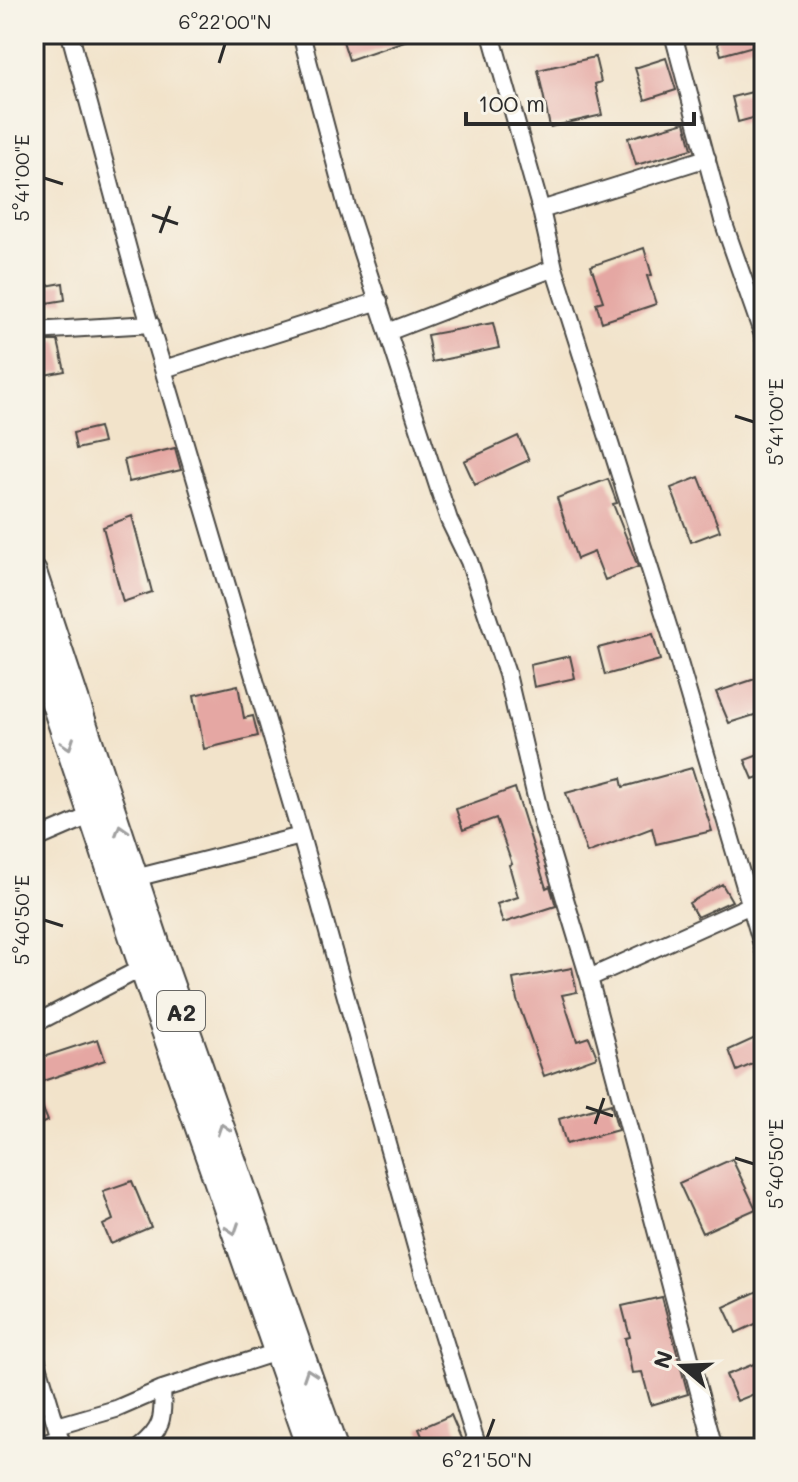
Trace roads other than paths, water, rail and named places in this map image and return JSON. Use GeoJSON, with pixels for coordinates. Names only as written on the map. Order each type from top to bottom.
{"type":"FeatureCollection","features":[{"type":"Feature","properties":{"kind":"highway","name":"A2"},"geometry":{"type":"LineString","coordinates":[[34,572],[135,878],[335,1448]]}},
{"type":"Feature","properties":{"kind":"highway","name":"A2"},"geometry":{"type":"LineString","coordinates":[[34,644],[142,968],[310,1448]]}},
{"type":"Feature","properties":{"kind":"street"},"geometry":{"type":"LineString","coordinates":[[70,34],[132,264],[301,836],[425,1279],[478,1448]]}},
{"type":"Feature","properties":{"kind":"street"},"geometry":{"type":"LineString","coordinates":[[301,34],[347,207],[449,520],[469,561],[507,674],[542,823],[589,978],[714,1448]]}},
{"type":"Feature","properties":{"kind":"street"},"geometry":{"type":"LineString","coordinates":[[491,34],[541,210],[554,268],[757,902],[764,951]]}},
{"type":"Feature","properties":{"kind":"street"},"geometry":{"type":"LineString","coordinates":[[673,34],[724,224],[764,338]]}},
{"type":"Feature","properties":{"kind":"street"},"geometry":{"type":"LineString","coordinates":[[541,210],[707,158]]}},
{"type":"Feature","properties":{"kind":"street"},"geometry":{"type":"LineString","coordinates":[[388,332],[554,268]]}},
{"type":"Feature","properties":{"kind":"street"},"geometry":{"type":"LineString","coordinates":[[164,369],[379,301]]}},
{"type":"Feature","properties":{"kind":"street"},"geometry":{"type":"LineString","coordinates":[[34,331],[151,324]]}},
{"type":"Feature","properties":{"kind":"street"},"geometry":{"type":"LineString","coordinates":[[34,840],[92,815]]}},
{"type":"Feature","properties":{"kind":"street"},"geometry":{"type":"LineString","coordinates":[[135,878],[301,836]]}},
{"type":"Feature","properties":{"kind":"street"},"geometry":{"type":"LineString","coordinates":[[589,978],[757,902]]}},
{"type":"Feature","properties":{"kind":"street"},"geometry":{"type":"LineString","coordinates":[[34,1024],[142,968]]}},
{"type":"Feature","properties":{"kind":"street"},"geometry":{"type":"LineString","coordinates":[[34,1352],[60,1437]]}},
{"type":"Feature","properties":{"kind":"street"},"geometry":{"type":"LineString","coordinates":[[34,1446],[162,1389],[277,1352]]}},
{"type":"Feature","properties":{"kind":"street"},"geometry":{"type":"LineString","coordinates":[[139,1448],[153,1437],[160,1423],[162,1389]]}}]}
